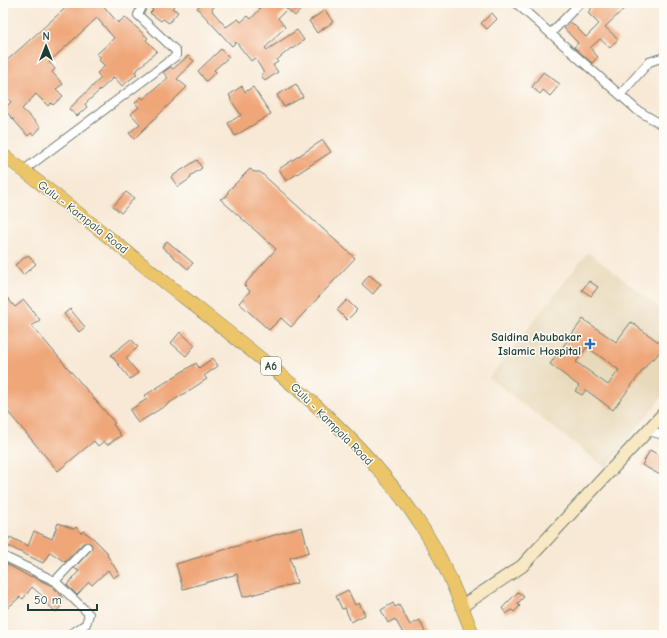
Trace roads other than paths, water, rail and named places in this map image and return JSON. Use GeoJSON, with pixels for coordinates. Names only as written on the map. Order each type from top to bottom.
{"type":"FeatureCollection","features":[{"type":"Feature","properties":{"kind":"main road","name":"Gulu - Kampala Road"},"geometry":{"type":"LineString","coordinates":[[3,154],[260,357],[307,397],[343,431],[382,474],[417,519],[432,542],[462,606],[473,635]]}},
{"type":"Feature","properties":{"kind":"street"},"geometry":{"type":"LineString","coordinates":[[24,170],[176,56],[176,51],[138,15],[144,3]]}},
{"type":"Feature","properties":{"kind":"street"},"geometry":{"type":"LineString","coordinates":[[516,3],[637,110],[664,126]]}},
{"type":"Feature","properties":{"kind":"street"},"geometry":{"type":"LineString","coordinates":[[551,33],[580,3]]}},
{"type":"Feature","properties":{"kind":"street"},"geometry":{"type":"LineString","coordinates":[[620,95],[649,62],[664,57]]}},
{"type":"Feature","properties":{"kind":"street"},"geometry":{"type":"LineString","coordinates":[[462,606],[522,566],[664,413]]}},
{"type":"Feature","properties":{"kind":"street"},"geometry":{"type":"LineString","coordinates":[[648,431],[664,435]]}},
{"type":"Feature","properties":{"kind":"street"},"geometry":{"type":"LineString","coordinates":[[55,581],[86,547]]}},
{"type":"Feature","properties":{"kind":"street"},"geometry":{"type":"LineString","coordinates":[[3,556],[55,581],[89,614],[86,624],[69,635]]}},
{"type":"Feature","properties":{"kind":"place","name":"Saidina Abubakar Islamic Hospital"},"geometry":{"type":"Point","coordinates":[590,344]}}]}
